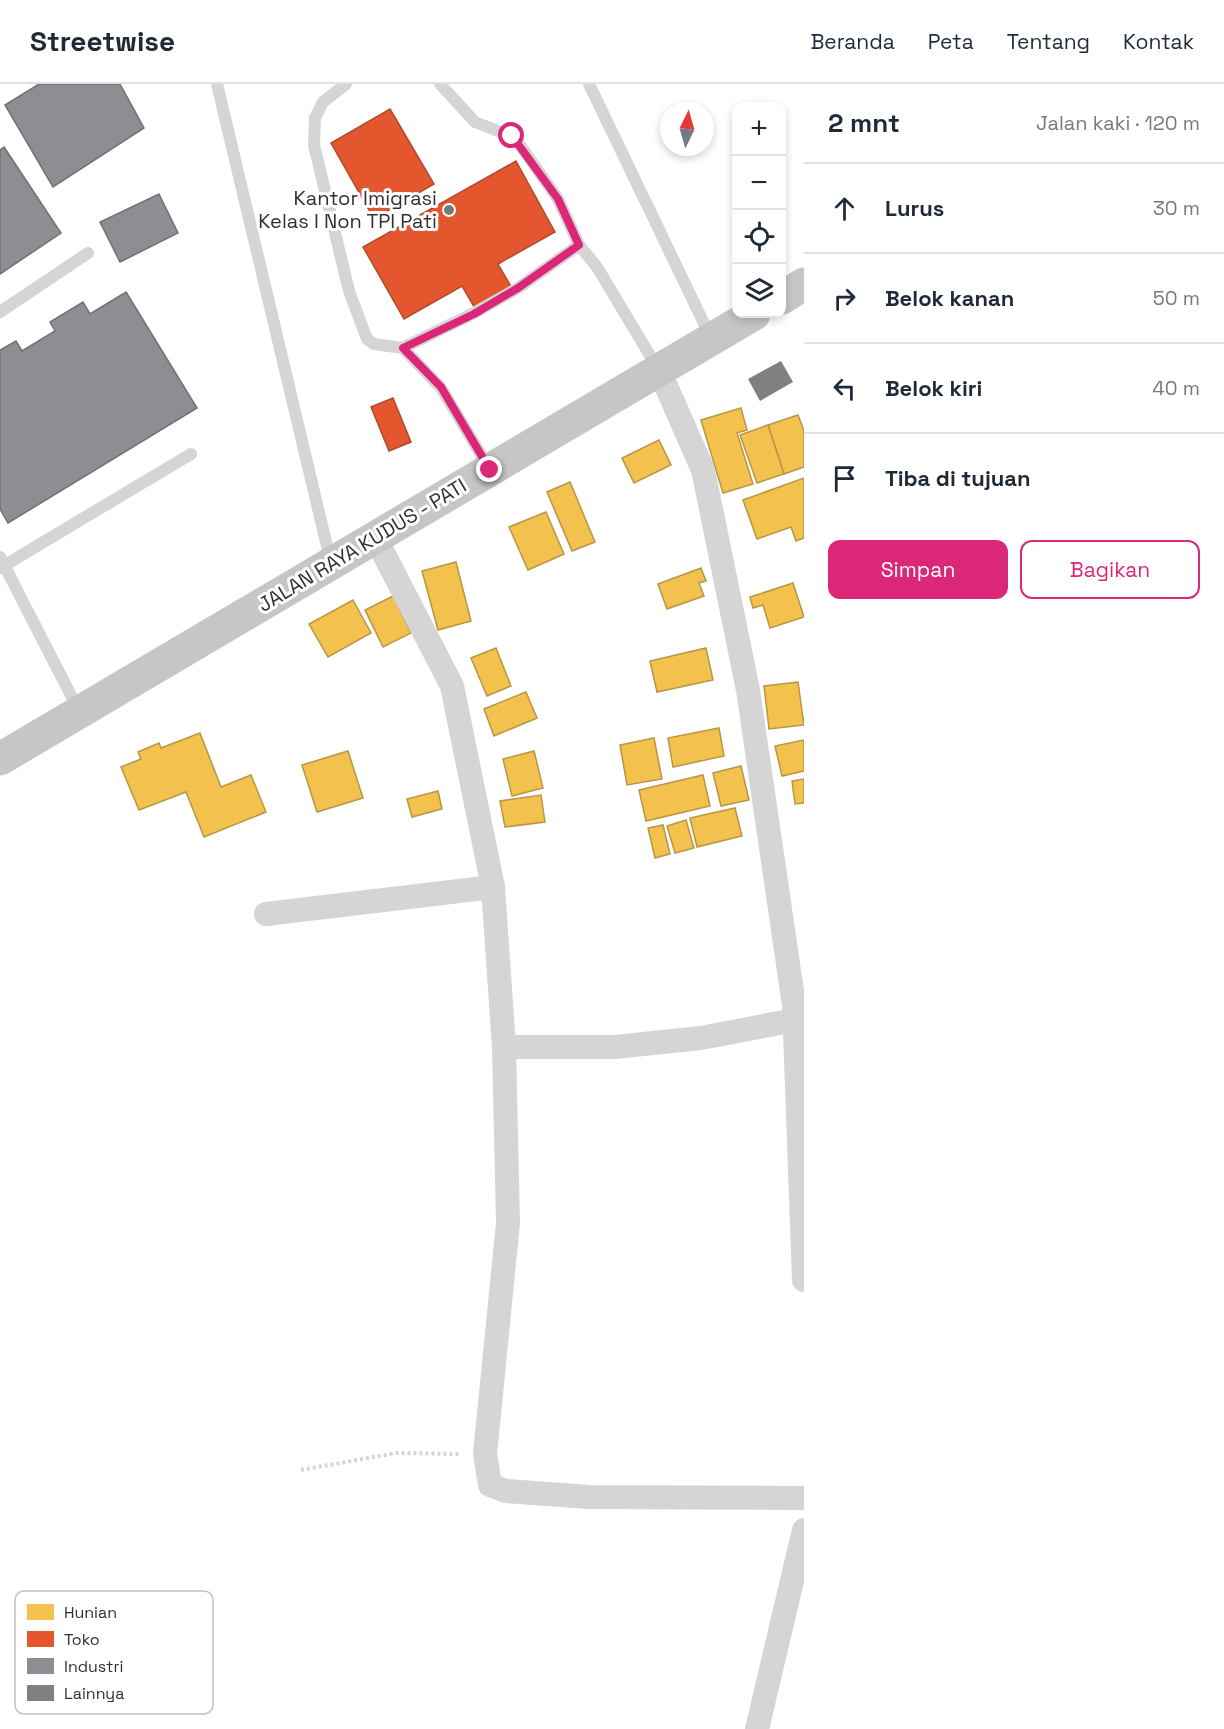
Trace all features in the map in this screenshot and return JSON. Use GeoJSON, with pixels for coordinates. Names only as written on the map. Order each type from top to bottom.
{"type":"FeatureCollection","features":[{"type":"Feature","properties":{"kind":"highway"},"geometry":{"type":"LineString","coordinates":[[786,295],[804,284]]}},
{"type":"Feature","properties":{"kind":"highway","name":"JALAN RAYA KUDUS - PATI"},"geometry":{"type":"LineString","coordinates":[[0,759],[747,318]]}},
{"type":"Feature","properties":{"kind":"street"},"geometry":{"type":"LineString","coordinates":[[659,370],[703,470],[748,690],[798,1010],[804,1280]]}},
{"type":"Feature","properties":{"kind":"street"},"geometry":{"type":"LineString","coordinates":[[375,537],[452,686],[492,887],[504,1047],[508,1223],[485,1454],[490,1485],[506,1491],[589,1497],[804,1498]]}},
{"type":"Feature","properties":{"kind":"street"},"geometry":{"type":"LineString","coordinates":[[266,914],[492,887]]}},
{"type":"Feature","properties":{"kind":"street"},"geometry":{"type":"LineString","coordinates":[[504,1047],[615,1047],[701,1038],[798,1010]]}},
{"type":"Feature","properties":{"kind":"street"},"geometry":{"type":"LineString","coordinates":[[757,1729],[804,1530]]}},
{"type":"Feature","properties":{"kind":"lane"},"geometry":{"type":"LineString","coordinates":[[217,84],[331,564]]}},
{"type":"Feature","properties":{"kind":"lane"},"geometry":{"type":"LineString","coordinates":[[346,84],[323,102],[315,118],[314,145],[349,291],[367,339],[374,344],[403,348],[474,314],[518,288],[579,245]]}},
{"type":"Feature","properties":{"kind":"lane"},"geometry":{"type":"LineString","coordinates":[[440,84],[475,122],[512,136],[520,145],[558,199],[579,245],[597,267],[659,370]]}},
{"type":"Feature","properties":{"kind":"lane"},"geometry":{"type":"LineString","coordinates":[[589,84],[711,339]]}},
{"type":"Feature","properties":{"kind":"lane"},"geometry":{"type":"LineString","coordinates":[[0,312],[88,253]]}},
{"type":"Feature","properties":{"kind":"lane"},"geometry":{"type":"LineString","coordinates":[[403,348],[441,387],[490,470]]}},
{"type":"Feature","properties":{"kind":"lane"},"geometry":{"type":"LineString","coordinates":[[80,712],[2,564],[191,454]]}},
{"type":"Feature","properties":{"kind":"path"},"geometry":{"type":"LineString","coordinates":[[301,1470],[396,1453],[485,1454]]}},
{"type":"Feature","properties":{"kind":"building: Hunian"},"geometry":{"type":"Polygon","coordinates":[[[741,408],[747,430],[737,433],[753,484],[723,493],[701,420],[741,408]]]}},
{"type":"Feature","properties":{"kind":"building: Hunian"},"geometry":{"type":"Polygon","coordinates":[[[798,415],[804,431],[804,467],[784,474],[768,425],[798,415]]]}},
{"type":"Feature","properties":{"kind":"building: Hunian"},"geometry":{"type":"Polygon","coordinates":[[[768,425],[784,474],[757,483],[740,435],[768,425]]]}},
{"type":"Feature","properties":{"kind":"building: Hunian"},"geometry":{"type":"Polygon","coordinates":[[[659,440],[671,465],[634,483],[622,458],[659,440]]]}},
{"type":"Feature","properties":{"kind":"building: Hunian"},"geometry":{"type":"Polygon","coordinates":[[[804,478],[804,538],[796,541],[791,527],[757,539],[743,500],[804,478]]]}},
{"type":"Feature","properties":{"kind":"building: Hunian"},"geometry":{"type":"Polygon","coordinates":[[[570,482],[595,542],[572,551],[547,492],[570,482]]]}},
{"type":"Feature","properties":{"kind":"building: Hunian"},"geometry":{"type":"Polygon","coordinates":[[[546,512],[564,554],[528,570],[509,527],[546,512]]]}},
{"type":"Feature","properties":{"kind":"building: Hunian"},"geometry":{"type":"Polygon","coordinates":[[[456,562],[471,621],[438,630],[422,571],[456,562]]]}},
{"type":"Feature","properties":{"kind":"building: Hunian"},"geometry":{"type":"Polygon","coordinates":[[[701,568],[706,581],[699,583],[704,596],[667,609],[658,584],[701,568]]]}},
{"type":"Feature","properties":{"kind":"building: Hunian"},"geometry":{"type":"Polygon","coordinates":[[[793,583],[804,617],[770,628],[763,605],[753,608],[750,597],[793,583]]]}},
{"type":"Feature","properties":{"kind":"building: Hunian"},"geometry":{"type":"Polygon","coordinates":[[[393,596],[411,633],[383,647],[365,610],[393,596]]]}},
{"type":"Feature","properties":{"kind":"building: Hunian"},"geometry":{"type":"Polygon","coordinates":[[[353,600],[371,633],[328,657],[309,624],[353,600]]]}},
{"type":"Feature","properties":{"kind":"building: Hunian"},"geometry":{"type":"Polygon","coordinates":[[[496,648],[511,686],[487,696],[471,658],[496,648]]]}},
{"type":"Feature","properties":{"kind":"building: Hunian"},"geometry":{"type":"Polygon","coordinates":[[[706,648],[713,680],[657,692],[650,661],[706,648]]]}},
{"type":"Feature","properties":{"kind":"building: Hunian"},"geometry":{"type":"Polygon","coordinates":[[[798,682],[804,725],[769,729],[764,686],[798,682]]]}},
{"type":"Feature","properties":{"kind":"building: Hunian"},"geometry":{"type":"Polygon","coordinates":[[[526,692],[537,718],[494,736],[484,709],[526,692]]]}},
{"type":"Feature","properties":{"kind":"building: Hunian"},"geometry":{"type":"Polygon","coordinates":[[[719,728],[724,756],[673,767],[668,738],[719,728]]]}},
{"type":"Feature","properties":{"kind":"building: Hunian"},"geometry":{"type":"Polygon","coordinates":[[[200,733],[221,787],[251,775],[266,812],[204,837],[186,792],[139,810],[121,767],[141,759],[138,752],[159,743],[161,748],[200,733]]]}},
{"type":"Feature","properties":{"kind":"building: Hunian"},"geometry":{"type":"Polygon","coordinates":[[[654,738],[662,779],[627,785],[620,745],[654,738]]]}},
{"type":"Feature","properties":{"kind":"building: Hunian"},"geometry":{"type":"Polygon","coordinates":[[[804,740],[804,771],[782,776],[775,746],[804,740]]]}},
{"type":"Feature","properties":{"kind":"building: Hunian"},"geometry":{"type":"Polygon","coordinates":[[[348,751],[363,798],[317,812],[302,765],[348,751]]]}},
{"type":"Feature","properties":{"kind":"building: Hunian"},"geometry":{"type":"Polygon","coordinates":[[[534,751],[543,788],[512,796],[503,759],[534,751]]]}},
{"type":"Feature","properties":{"kind":"building: Hunian"},"geometry":{"type":"Polygon","coordinates":[[[741,766],[749,800],[721,806],[713,773],[741,766]]]}},
{"type":"Feature","properties":{"kind":"building: Hunian"},"geometry":{"type":"Polygon","coordinates":[[[703,775],[710,806],[646,821],[639,790],[703,775]]]}},
{"type":"Feature","properties":{"kind":"building: Hunian"},"geometry":{"type":"Polygon","coordinates":[[[804,779],[804,803],[795,804],[792,781],[804,779]]]}},
{"type":"Feature","properties":{"kind":"building: Hunian"},"geometry":{"type":"Polygon","coordinates":[[[438,791],[442,809],[412,817],[407,799],[438,791]]]}},
{"type":"Feature","properties":{"kind":"building: Hunian"},"geometry":{"type":"Polygon","coordinates":[[[541,795],[545,822],[505,827],[500,801],[541,795]]]}},
{"type":"Feature","properties":{"kind":"building: Hunian"},"geometry":{"type":"Polygon","coordinates":[[[735,808],[742,836],[697,847],[690,818],[735,808]]]}},
{"type":"Feature","properties":{"kind":"building: Hunian"},"geometry":{"type":"Polygon","coordinates":[[[686,820],[694,848],[675,853],[667,826],[686,820]]]}},
{"type":"Feature","properties":{"kind":"building: Hunian"},"geometry":{"type":"Polygon","coordinates":[[[663,825],[670,854],[655,858],[648,828],[663,825]]]}},
{"type":"Feature","properties":{"kind":"building: Toko"},"geometry":{"type":"Polygon","coordinates":[[[390,109],[434,184],[374,219],[331,143],[390,109]]]}},
{"type":"Feature","properties":{"kind":"building: Toko"},"geometry":{"type":"Polygon","coordinates":[[[516,161],[555,232],[498,264],[513,290],[476,310],[462,286],[404,319],[363,247],[516,161]]]}},
{"type":"Feature","properties":{"kind":"building: Toko"},"geometry":{"type":"Polygon","coordinates":[[[393,398],[411,442],[389,451],[371,407],[393,398]]]}},
{"type":"Feature","properties":{"kind":"building: Industri"},"geometry":{"type":"Polygon","coordinates":[[[39,84],[120,84],[144,128],[53,187],[5,105],[39,84]]]}},
{"type":"Feature","properties":{"kind":"building: Industri"},"geometry":{"type":"Polygon","coordinates":[[[4,147],[61,233],[0,274],[0,150],[4,147]]]}},
{"type":"Feature","properties":{"kind":"building: Industri"},"geometry":{"type":"Polygon","coordinates":[[[159,194],[178,233],[120,262],[100,222],[159,194]]]}},
{"type":"Feature","properties":{"kind":"building: Industri"},"geometry":{"type":"Polygon","coordinates":[[[126,292],[197,408],[8,523],[0,509],[0,350],[16,341],[22,351],[55,331],[50,322],[83,302],[90,314],[126,292]]]}},
{"type":"Feature","properties":{"kind":"building: Lainnya"},"geometry":{"type":"Polygon","coordinates":[[[781,361],[793,382],[760,401],[748,379],[781,361]]]}},
{"type":"Feature","properties":{"kind":"place","name":"Kantor Imigrasi Kelas I Non TPI Pati"},"geometry":{"type":"Point","coordinates":[449,210]}},
{"type":"Feature","properties":{"kind":"route"},"geometry":{"type":"LineString","coordinates":[[490,470],[441,387],[403,348],[474,314],[518,288],[579,245],[558,199],[512,136]]}}]}
